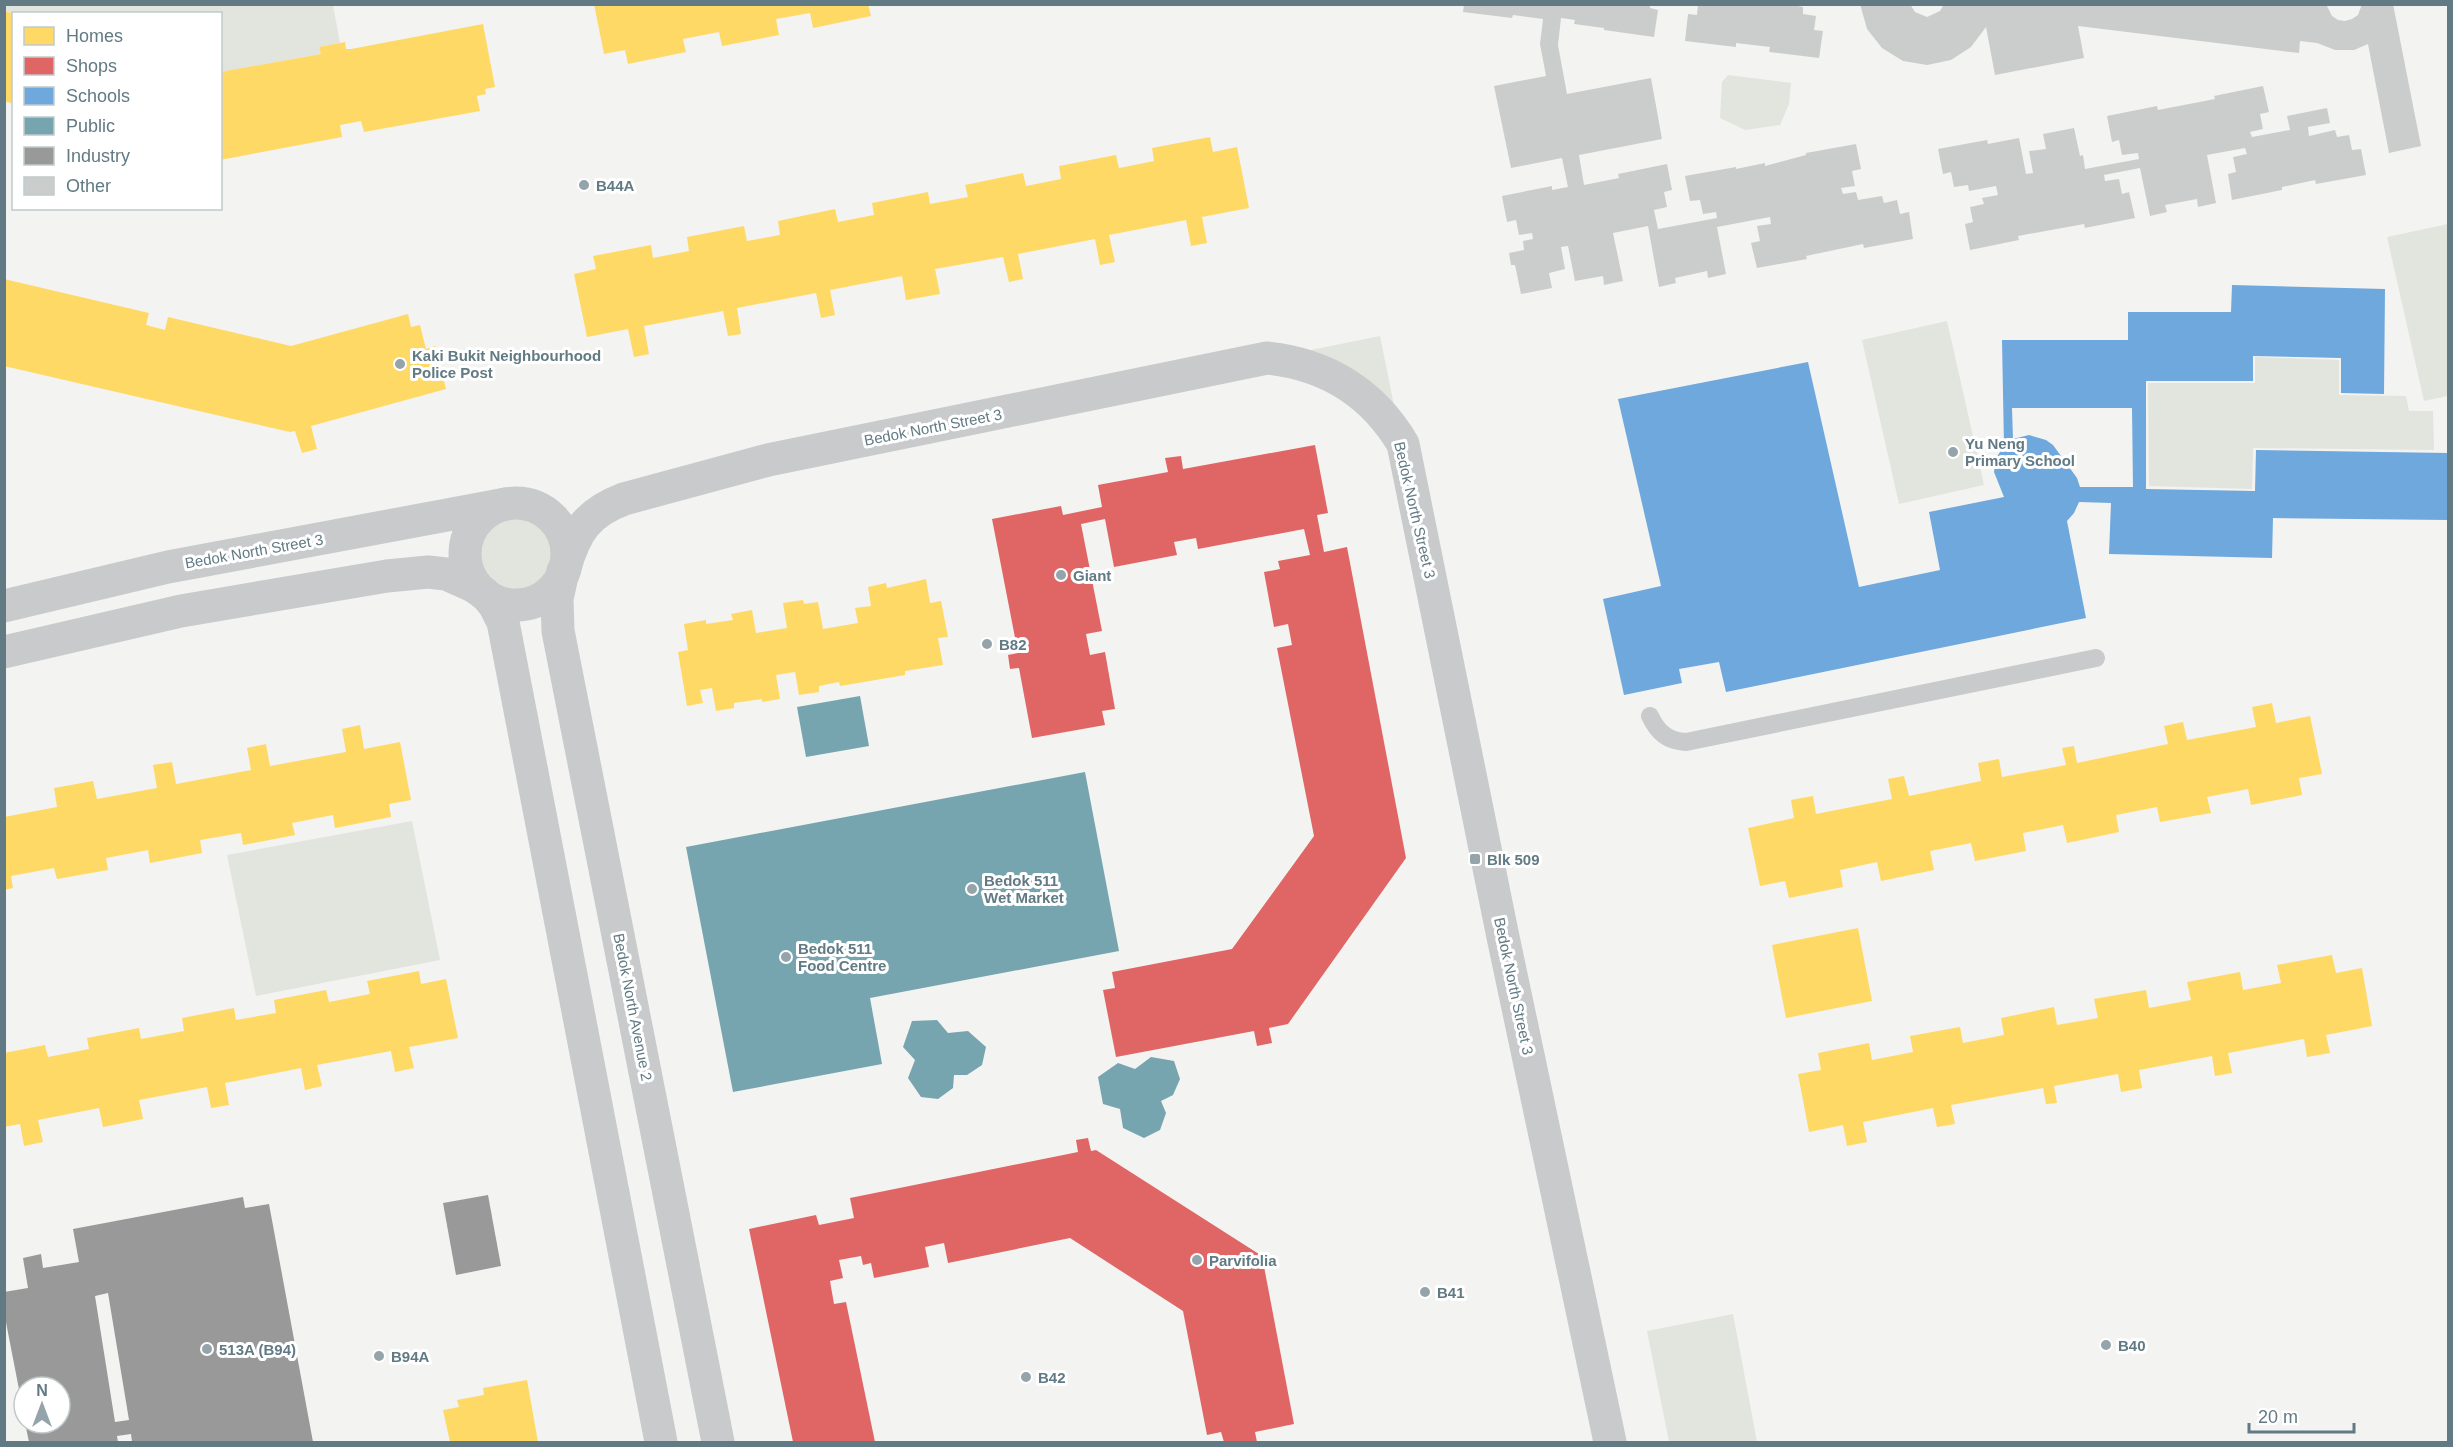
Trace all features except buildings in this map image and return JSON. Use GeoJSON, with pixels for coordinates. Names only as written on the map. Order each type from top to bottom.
{"type":"FeatureCollection","features":[{"type":"Feature","properties":{"kind":"street","name":"Bedok North Street 3"},"geometry":{"type":"LineString","coordinates":[[564,569],[578,532],[603,507],[634,496],[768,460],[1267,358],[1293,361],[1318,369],[1362,394],[1389,422],[1402,444],[1610,1443]]}},
{"type":"Feature","properties":{"kind":"street"},"geometry":{"type":"LineString","coordinates":[[4,652],[181,611],[387,576],[428,572],[446,574],[473,586],[485,594],[501,603],[533,602],[554,588],[564,569],[567,556],[566,543],[562,531],[554,520],[541,509],[532,506],[506,504],[494,508],[479,518],[469,532],[465,545],[467,571],[473,582],[485,594],[495,606],[502,622],[661,1443]]}},
{"type":"Feature","properties":{"kind":"street","name":"Bedok North Street 3"},"geometry":{"type":"LineString","coordinates":[[4,606],[168,567],[506,504]]}},
{"type":"Feature","properties":{"kind":"street","name":"Bedok North Avenue 2"},"geometry":{"type":"LineString","coordinates":[[564,569],[557,598],[558,631],[718,1443]]}},
{"type":"Feature","properties":{"kind":"lane"},"geometry":{"type":"LineString","coordinates":[[1650,716],[1657,729],[1666,737],[1686,742],[2096,658]]}},
{"type":"Feature","properties":{"kind":"shaded area"},"geometry":{"type":"Polygon","coordinates":[[[4,5],[333,5],[340,43],[319,47],[321,54],[222,72],[222,12],[12,14],[5,11],[4,5]]]}},
{"type":"Feature","properties":{"kind":"shaded area"},"geometry":{"type":"Polygon","coordinates":[[[1728,75],[1791,83],[1789,104],[1780,125],[1745,130],[1720,118],[1722,82],[1728,75]]]}},
{"type":"Feature","properties":{"kind":"shaded area"},"geometry":{"type":"Polygon","coordinates":[[[2448,224],[2448,396],[2424,401],[2387,237],[2448,224]]]}},
{"type":"Feature","properties":{"kind":"shaded area"},"geometry":{"type":"Polygon","coordinates":[[[1947,321],[1984,485],[1899,504],[1862,340],[1947,321]]]}},
{"type":"Feature","properties":{"kind":"shaded area"},"geometry":{"type":"Polygon","coordinates":[[[1380,336],[1401,440],[1390,422],[1271,358],[1380,336]]]}},
{"type":"Feature","properties":{"kind":"shaded area"},"geometry":{"type":"Polygon","coordinates":[[[2255,357],[2339,360],[2339,395],[2406,396],[2409,411],[2433,411],[2434,450],[2253,448],[2252,489],[2149,486],[2148,383],[2255,383],[2255,357]]]}},
{"type":"Feature","properties":{"kind":"shaded area"},"geometry":{"type":"Polygon","coordinates":[[[520,503],[544,512],[562,531],[551,591],[529,603],[501,603],[467,571],[464,558],[465,545],[476,521],[520,503]]]}},
{"type":"Feature","properties":{"kind":"shaded area"},"geometry":{"type":"Polygon","coordinates":[[[412,821],[440,960],[256,996],[227,855],[412,821]]]}},
{"type":"Feature","properties":{"kind":"shaded area"},"geometry":{"type":"Polygon","coordinates":[[[1733,1314],[1757,1442],[1669,1442],[1647,1331],[1733,1314]]]}},
{"type":"Feature","properties":{"kind":"place","name":"B44A"},"geometry":{"type":"Point","coordinates":[584,185]}},
{"type":"Feature","properties":{"kind":"place","name":"Kaki Bukit Neighbourhood Police Post"},"geometry":{"type":"Point","coordinates":[400,364]}},
{"type":"Feature","properties":{"kind":"place","name":"Yu Neng Primary School"},"geometry":{"type":"Point","coordinates":[1953,452]}},
{"type":"Feature","properties":{"kind":"place","name":"Giant"},"geometry":{"type":"Point","coordinates":[1061,575]}},
{"type":"Feature","properties":{"kind":"place","name":"B82"},"geometry":{"type":"Point","coordinates":[987,644]}},
{"type":"Feature","properties":{"kind":"place","name":"Blk 509"},"geometry":{"type":"Point","coordinates":[1475,859]}},
{"type":"Feature","properties":{"kind":"place","name":"Bedok 511 Wet Market"},"geometry":{"type":"Point","coordinates":[972,889]}},
{"type":"Feature","properties":{"kind":"place","name":"Bedok 511 Food Centre"},"geometry":{"type":"Point","coordinates":[786,957]}},
{"type":"Feature","properties":{"kind":"place","name":"Parvifolia"},"geometry":{"type":"Point","coordinates":[1197,1260]}},
{"type":"Feature","properties":{"kind":"place","name":"B41"},"geometry":{"type":"Point","coordinates":[1425,1292]}},
{"type":"Feature","properties":{"kind":"place","name":"B40"},"geometry":{"type":"Point","coordinates":[2106,1345]}},
{"type":"Feature","properties":{"kind":"place","name":"513A (B94)"},"geometry":{"type":"Point","coordinates":[207,1349]}},
{"type":"Feature","properties":{"kind":"place","name":"B94A"},"geometry":{"type":"Point","coordinates":[379,1356]}},
{"type":"Feature","properties":{"kind":"place","name":"B42"},"geometry":{"type":"Point","coordinates":[1026,1377]}}]}
